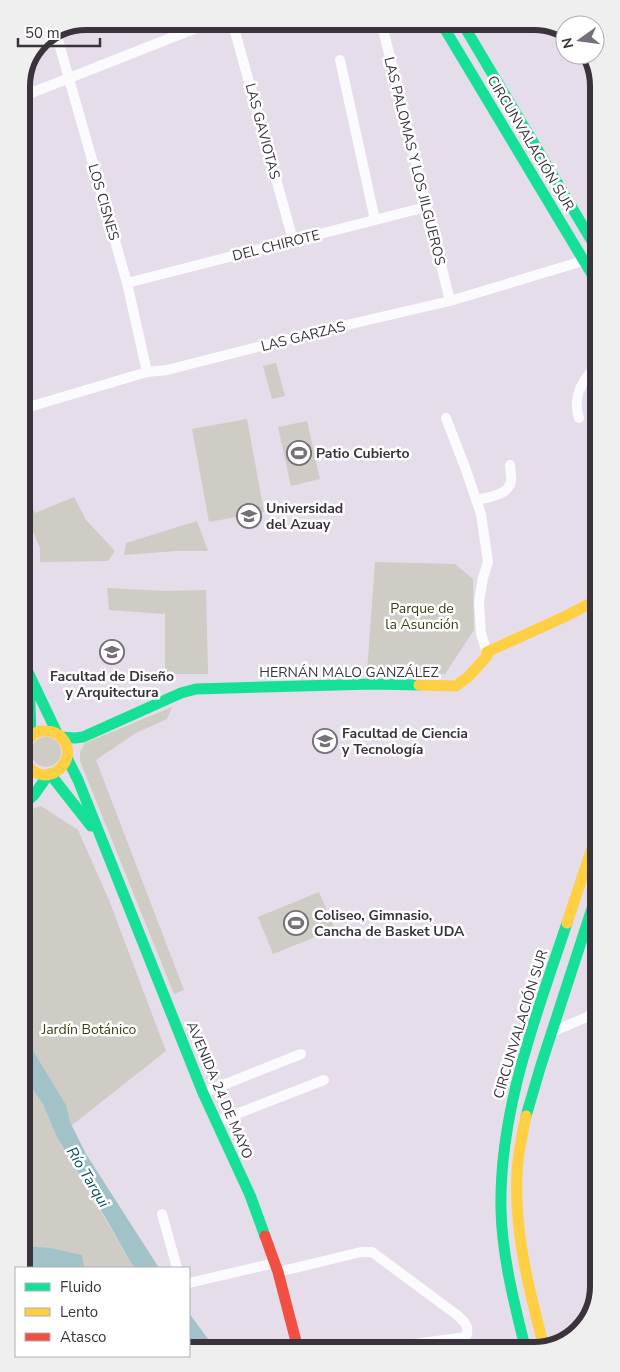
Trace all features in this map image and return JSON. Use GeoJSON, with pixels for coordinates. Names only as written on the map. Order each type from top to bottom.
{"type":"FeatureCollection","features":[{"type":"Feature","properties":{"kind":"main road","name":"CIRCUNVALACIÓN SUR"},"geometry":{"type":"LineString","coordinates":[[445,30],[590,272]]}},
{"type":"Feature","properties":{"kind":"main road","name":"CIRCUNVALACIÓN SUR"},"geometry":{"type":"LineString","coordinates":[[466,30],[590,236]]}},
{"type":"Feature","properties":{"kind":"main road","name":"HERNÁN MALO GANZÁLEZ"},"geometry":{"type":"LineString","coordinates":[[30,736],[36,731],[47,730],[59,735],[75,738],[83,737],[181,693],[196,689],[374,684],[456,686],[466,681],[487,656],[487,652],[590,604]]}},
{"type":"Feature","properties":{"kind":"main road"},"geometry":{"type":"LineString","coordinates":[[30,676],[59,735]]}},
{"type":"Feature","properties":{"kind":"main road","name":"AVENIDA 24 DE MAYO"},"geometry":{"type":"LineString","coordinates":[[59,735],[68,748],[67,756],[203,1093],[250,1194],[277,1268],[296,1342]]}},
{"type":"Feature","properties":{"kind":"main road","name":"HERNÁN MALO GANZÁLEZ"},"geometry":{"type":"LineString","coordinates":[[30,798],[49,775],[61,768],[67,756],[83,737]]}},
{"type":"Feature","properties":{"kind":"main road"},"geometry":{"type":"LineString","coordinates":[[30,768],[42,775],[49,775]]}},
{"type":"Feature","properties":{"kind":"main road","name":"AVENIDA 24 DE MAYO"},"geometry":{"type":"LineString","coordinates":[[49,775],[86,819],[104,846]]}},
{"type":"Feature","properties":{"kind":"main road","name":"CIRCUNVALACIÓN SUR"},"geometry":{"type":"LineString","coordinates":[[524,1342],[515,1307],[502,1233],[501,1166],[504,1137],[519,1070],[590,854]]}},
{"type":"Feature","properties":{"kind":"main road"},"geometry":{"type":"LineString","coordinates":[[543,1342],[524,1259],[517,1183],[524,1127],[535,1083],[590,914]]}},
{"type":"Feature","properties":{"kind":"street"},"geometry":{"type":"LineString","coordinates":[[30,92],[191,30]]}},
{"type":"Feature","properties":{"kind":"street","name":"LAS GAVIOTAS"},"geometry":{"type":"LineString","coordinates":[[235,30],[293,240]]}},
{"type":"Feature","properties":{"kind":"street","name":"LAS PALOMAS Y LOS JILGUEROS"},"geometry":{"type":"LineString","coordinates":[[383,30],[450,301]]}},
{"type":"Feature","properties":{"kind":"street","name":"LOS CISNES"},"geometry":{"type":"LineString","coordinates":[[57,38],[127,283],[147,372]]}},
{"type":"Feature","properties":{"kind":"street"},"geometry":{"type":"LineString","coordinates":[[340,60],[375,220]]}},
{"type":"Feature","properties":{"kind":"street","name":"DEL CHIROTE"},"geometry":{"type":"LineString","coordinates":[[127,283],[426,207]]}},
{"type":"Feature","properties":{"kind":"street","name":"LAS GARZAS"},"geometry":{"type":"LineString","coordinates":[[30,407],[147,372],[167,370],[312,333],[450,301],[583,261]]}},
{"type":"Feature","properties":{"kind":"street"},"geometry":{"type":"LineString","coordinates":[[579,418],[576,409],[578,393],[590,372]]}},
{"type":"Feature","properties":{"kind":"street"},"geometry":{"type":"LineString","coordinates":[[446,418],[481,514],[488,562],[479,602],[481,634],[487,652]]}},
{"type":"Feature","properties":{"kind":"street"},"geometry":{"type":"LineString","coordinates":[[476,500],[496,496],[505,491],[511,481],[510,465]]}},
{"type":"Feature","properties":{"kind":"street"},"geometry":{"type":"LineString","coordinates":[[551,1032],[590,1015]]}},
{"type":"Feature","properties":{"kind":"street"},"geometry":{"type":"LineString","coordinates":[[203,1093],[301,1054]]}},
{"type":"Feature","properties":{"kind":"street"},"geometry":{"type":"LineString","coordinates":[[216,1122],[324,1080]]}},
{"type":"Feature","properties":{"kind":"street"},"geometry":{"type":"LineString","coordinates":[[162,1214],[177,1267]]}},
{"type":"Feature","properties":{"kind":"street"},"geometry":{"type":"LineString","coordinates":[[190,1283],[361,1252],[372,1252],[458,1315],[466,1324],[468,1331],[466,1337],[429,1342]]}},
{"type":"Feature","properties":{"kind":"green space"},"geometry":{"type":"Polygon","coordinates":[[[276,363],[285,396],[272,399],[263,366],[276,363]]]}},
{"type":"Feature","properties":{"kind":"green space"},"geometry":{"type":"Polygon","coordinates":[[[247,419],[264,512],[209,522],[192,429],[247,419]]]}},
{"type":"Feature","properties":{"kind":"green space","name":"Patio Cubierto"},"geometry":{"type":"Polygon","coordinates":[[[307,421],[320,479],[291,486],[278,427],[307,421]]]}},
{"type":"Feature","properties":{"kind":"green space"},"geometry":{"type":"Polygon","coordinates":[[[74,497],[86,520],[115,551],[108,561],[40,562],[40,548],[32,529],[30,529],[30,501],[35,513],[74,497]]]}},
{"type":"Feature","properties":{"kind":"green space"},"geometry":{"type":"Polygon","coordinates":[[[197,521],[208,551],[124,555],[126,543],[197,521]]]}},
{"type":"Feature","properties":{"kind":"green space","name":"Parque de la Asunción"},"geometry":{"type":"Polygon","coordinates":[[[375,562],[455,564],[473,579],[474,630],[445,674],[367,672],[375,562]]]}},
{"type":"Feature","properties":{"kind":"green space"},"geometry":{"type":"Polygon","coordinates":[[[107,588],[165,591],[206,590],[208,674],[165,674],[165,612],[164,614],[109,610],[107,588]]]}},
{"type":"Feature","properties":{"kind":"green space"},"geometry":{"type":"Polygon","coordinates":[[[172,707],[167,719],[136,733],[96,760],[184,990],[174,994],[80,761],[80,752],[85,743],[172,707]]]}},
{"type":"Feature","properties":{"kind":"green space"},"geometry":{"type":"Polygon","coordinates":[[[46,737],[57,741],[61,752],[57,763],[46,767],[35,763],[31,752],[35,741],[46,737]]]}},
{"type":"Feature","properties":{"kind":"green space","name":"Jardín Botánico"},"geometry":{"type":"Polygon","coordinates":[[[41,806],[78,830],[109,900],[166,1051],[57,1137],[133,1267],[30,1267],[30,810],[41,806]]]}},
{"type":"Feature","properties":{"kind":"green space","name":"Coliseo, Gimnasio, Cancha de Basket UDA"},"geometry":{"type":"Polygon","coordinates":[[[319,892],[335,929],[273,954],[258,917],[319,892]]]}},
{"type":"Feature","properties":{"kind":"water","name":"Río Tarqui"},"geometry":{"type":"Polygon","coordinates":[[[30,1046],[66,1105],[70,1122],[86,1154],[158,1267],[133,1267],[57,1137],[43,1104],[30,1086],[30,1046]]]}},
{"type":"Feature","properties":{"kind":"water"},"geometry":{"type":"Polygon","coordinates":[[[30,1246],[50,1248],[82,1255],[84,1267],[30,1267],[30,1246]]]}},
{"type":"Feature","properties":{"kind":"water"},"geometry":{"type":"Polygon","coordinates":[[[190,1314],[210,1342],[190,1342],[190,1314]]]}},
{"type":"Feature","properties":{"kind":"traffic: fast"},"geometry":{"type":"LineString","coordinates":[[445,30],[590,271]]}},
{"type":"Feature","properties":{"kind":"traffic: fast"},"geometry":{"type":"LineString","coordinates":[[466,30],[590,238]]}},
{"type":"Feature","properties":{"kind":"traffic: fast"},"geometry":{"type":"LineString","coordinates":[[30,676],[57,733]]}},
{"type":"Feature","properties":{"kind":"traffic: fast"},"geometry":{"type":"LineString","coordinates":[[61,737],[83,737],[181,693],[196,689],[374,684],[419,685]]}},
{"type":"Feature","properties":{"kind":"traffic: fast"},"geometry":{"type":"LineString","coordinates":[[30,706],[31,736]]}},
{"type":"Feature","properties":{"kind":"traffic: fast"},"geometry":{"type":"LineString","coordinates":[[67,758],[78,780],[203,1093],[250,1195],[265,1236]]}},
{"type":"Feature","properties":{"kind":"traffic: fast"},"geometry":{"type":"LineString","coordinates":[[50,774],[91,826]]}},
{"type":"Feature","properties":{"kind":"traffic: fast"},"geometry":{"type":"LineString","coordinates":[[30,799],[48,775]]}},
{"type":"Feature","properties":{"kind":"traffic: fast"},"geometry":{"type":"LineString","coordinates":[[526,1116],[590,915]]}},
{"type":"Feature","properties":{"kind":"traffic: fast"},"geometry":{"type":"LineString","coordinates":[[524,1342],[509,1279],[504,1244],[501,1209],[502,1172],[506,1136],[522,1064],[543,993],[567,923]]}},
{"type":"Feature","properties":{"kind":"traffic: slow"},"geometry":{"type":"LineString","coordinates":[[419,685],[456,686],[469,676],[487,656],[487,652],[590,604]]}},
{"type":"Feature","properties":{"kind":"traffic: slow"},"geometry":{"type":"LineString","coordinates":[[30,738],[37,732],[50,731],[62,738],[67,747],[67,757],[63,765],[56,771],[48,775],[39,774],[30,768]]}},
{"type":"Feature","properties":{"kind":"traffic: slow"},"geometry":{"type":"LineString","coordinates":[[567,923],[590,854]]}},
{"type":"Feature","properties":{"kind":"traffic: slow"},"geometry":{"type":"LineString","coordinates":[[526,1116],[520,1144],[518,1166],[518,1217],[528,1282],[543,1342]]}},
{"type":"Feature","properties":{"kind":"traffic: jam"},"geometry":{"type":"LineString","coordinates":[[265,1236],[278,1272],[296,1342]]}},
{"type":"Feature","properties":{"kind":"place","name":"Patio Cubierto"},"geometry":{"type":"Point","coordinates":[299,453]}},
{"type":"Feature","properties":{"kind":"place","name":"Universidad del Azuay"},"geometry":{"type":"Point","coordinates":[249,516]}},
{"type":"Feature","properties":{"kind":"place","name":"Facultad de Diseño y Arquitectura"},"geometry":{"type":"Point","coordinates":[112,652]}},
{"type":"Feature","properties":{"kind":"place","name":"Facultad de Ciencia y Tecnología"},"geometry":{"type":"Point","coordinates":[325,741]}},
{"type":"Feature","properties":{"kind":"place","name":"Coliseo, Gimnasio, Cancha de Basket UDA"},"geometry":{"type":"Point","coordinates":[296,923]}}]}
